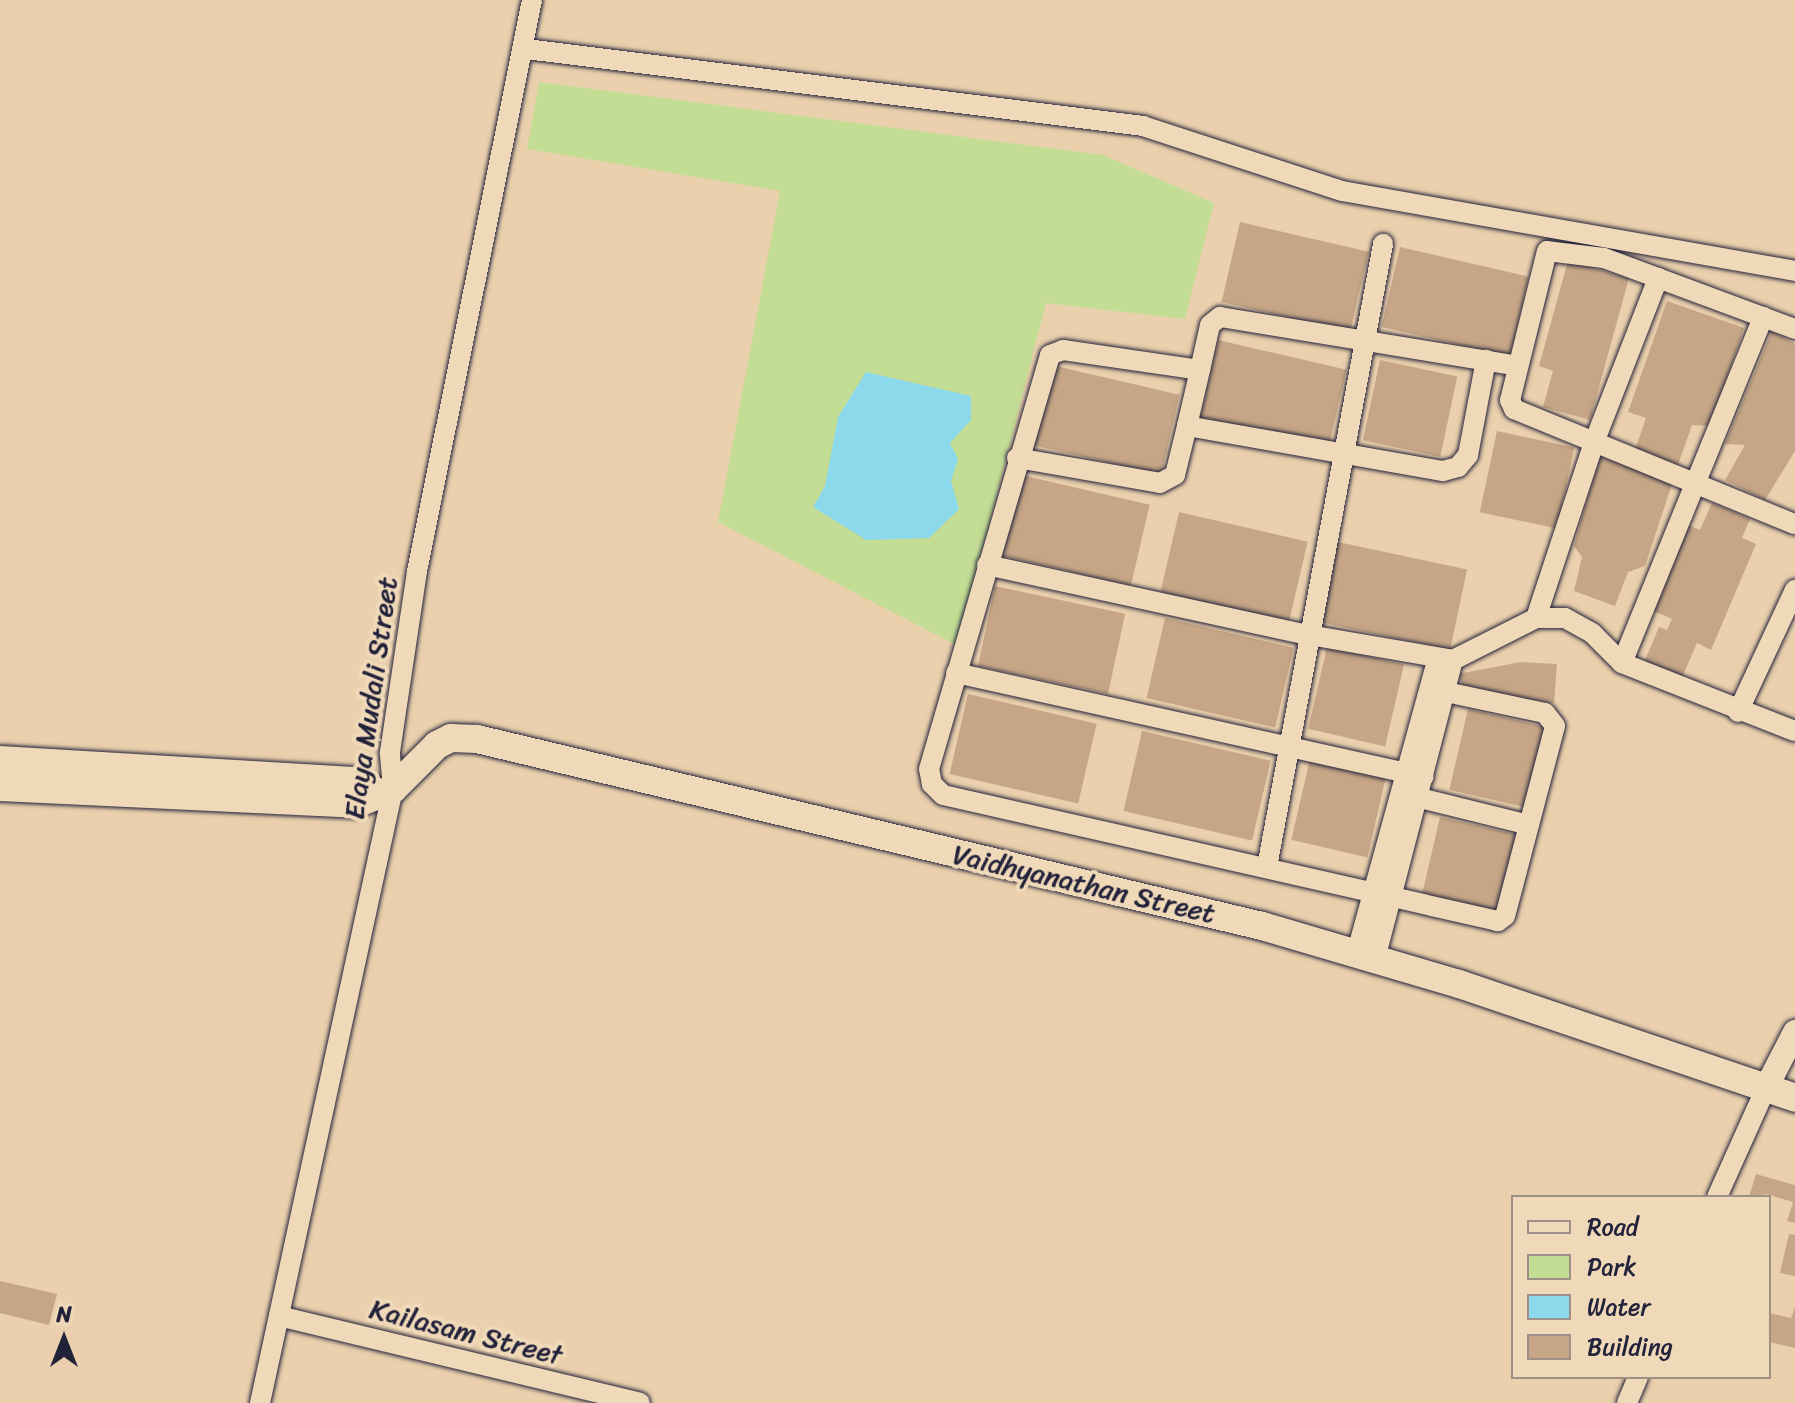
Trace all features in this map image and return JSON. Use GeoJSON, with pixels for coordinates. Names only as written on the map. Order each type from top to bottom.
{"type":"FeatureCollection","features":[{"type":"Feature","properties":{"kind":"main road","name":"Vaidhyanathan Street"},"geometry":{"type":"LineString","coordinates":[[154,780],[356,804],[385,790],[437,745],[451,738],[477,739],[1262,926],[1767,1086],[1795,1098]]}},
{"type":"Feature","properties":{"kind":"main road"},"geometry":{"type":"LineString","coordinates":[[0,760],[154,780]]}},
{"type":"Feature","properties":{"kind":"main road"},"geometry":{"type":"LineString","coordinates":[[0,787],[154,780]]}},
{"type":"Feature","properties":{"kind":"street","name":"Elaya Mudali Street"},"geometry":{"type":"LineString","coordinates":[[260,1403],[385,790],[417,571],[526,49],[532,0]]}},
{"type":"Feature","properties":{"kind":"street"},"geometry":{"type":"LineString","coordinates":[[526,49],[1143,126],[1342,191],[1795,271]]}},
{"type":"Feature","properties":{"kind":"street"},"geometry":{"type":"LineString","coordinates":[[1267,867],[1383,244]]}},
{"type":"Feature","properties":{"kind":"street"},"geometry":{"type":"LineString","coordinates":[[1795,329],[1604,258],[1547,251],[1510,400],[1514,409],[1795,524]]}},
{"type":"Feature","properties":{"kind":"street"},"geometry":{"type":"LineString","coordinates":[[1536,618],[1595,440],[1658,278]]}},
{"type":"Feature","properties":{"kind":"street"},"geometry":{"type":"LineString","coordinates":[[1017,458],[1160,483],[1175,475],[1210,325],[1220,317],[1518,366]]}},
{"type":"Feature","properties":{"kind":"street"},"geometry":{"type":"LineString","coordinates":[[1622,663],[1763,317]]}},
{"type":"Feature","properties":{"kind":"street"},"geometry":{"type":"LineString","coordinates":[[1200,370],[1063,350],[1050,355],[1017,458],[929,769],[932,784],[943,795],[1498,921],[1505,916],[1555,726],[1553,718],[1446,692]]}},
{"type":"Feature","properties":{"kind":"street"},"geometry":{"type":"LineString","coordinates":[[1187,426],[1443,471],[1458,467],[1468,455],[1486,360]]}},
{"type":"Feature","properties":{"kind":"street"},"geometry":{"type":"LineString","coordinates":[[987,565],[1309,635],[1446,659],[1536,618],[1577,623],[1622,663],[1738,712],[1795,731]]}},
{"type":"Feature","properties":{"kind":"street"},"geometry":{"type":"LineString","coordinates":[[1738,712],[1795,590]]}},
{"type":"Feature","properties":{"kind":"street"},"geometry":{"type":"LineString","coordinates":[[1383,894],[1420,798],[1416,775],[1446,692],[1446,659]]}},
{"type":"Feature","properties":{"kind":"street"},"geometry":{"type":"LineString","coordinates":[[1366,957],[1446,659]]}},
{"type":"Feature","properties":{"kind":"street"},"geometry":{"type":"LineString","coordinates":[[956,673],[1416,775]]}},
{"type":"Feature","properties":{"kind":"street"},"geometry":{"type":"LineString","coordinates":[[1420,798],[1529,825]]}},
{"type":"Feature","properties":{"kind":"street"},"geometry":{"type":"LineString","coordinates":[[1718,1195],[1795,1032]]}},
{"type":"Feature","properties":{"kind":"street","name":"Kailasam Street"},"geometry":{"type":"LineString","coordinates":[[279,1316],[634,1402]]}},
{"type":"Feature","properties":{"kind":"street"},"geometry":{"type":"LineString","coordinates":[[1627,1403],[1637,1379]]}},
{"type":"Feature","properties":{"kind":"green space"},"geometry":{"type":"Polygon","coordinates":[[[539,82],[1103,155],[1214,203],[1185,319],[1046,303],[958,646],[718,522],[780,191],[527,149],[539,82]]]}},
{"type":"Feature","properties":{"kind":"water"},"geometry":{"type":"Polygon","coordinates":[[[866,372],[971,396],[971,420],[950,443],[958,459],[951,481],[959,509],[929,538],[866,540],[813,507],[825,486],[838,417],[866,372]]]}},
{"type":"Feature","properties":{"kind":"building"},"geometry":{"type":"Polygon","coordinates":[[[1240,222],[1369,252],[1350,332],[1222,302],[1240,222]]]}},
{"type":"Feature","properties":{"kind":"building"},"geometry":{"type":"Polygon","coordinates":[[[1400,247],[1529,277],[1510,357],[1382,327],[1400,247]]]}},
{"type":"Feature","properties":{"kind":"building"},"geometry":{"type":"Polygon","coordinates":[[[1568,261],[1629,278],[1590,420],[1543,407],[1553,371],[1539,366],[1568,261]]]}},
{"type":"Feature","properties":{"kind":"building"},"geometry":{"type":"Polygon","coordinates":[[[1667,301],[1744,328],[1710,426],[1692,425],[1678,465],[1635,450],[1646,418],[1628,412],[1667,301]]]}},
{"type":"Feature","properties":{"kind":"building"},"geometry":{"type":"Polygon","coordinates":[[[1772,331],[1795,344],[1795,451],[1765,500],[1725,480],[1745,445],[1725,444],[1772,331]]]}},
{"type":"Feature","properties":{"kind":"building"},"geometry":{"type":"Polygon","coordinates":[[[1218,340],[1347,370],[1328,450],[1200,420],[1218,340]]]}},
{"type":"Feature","properties":{"kind":"building"},"geometry":{"type":"Polygon","coordinates":[[[1380,360],[1457,376],[1440,457],[1363,440],[1380,360]]]}},
{"type":"Feature","properties":{"kind":"building"},"geometry":{"type":"Polygon","coordinates":[[[1051,365],[1180,395],[1161,475],[1033,445],[1051,365]]]}},
{"type":"Feature","properties":{"kind":"building"},"geometry":{"type":"Polygon","coordinates":[[[1497,431],[1574,447],[1557,529],[1480,512],[1497,431]]]}},
{"type":"Feature","properties":{"kind":"building"},"geometry":{"type":"Polygon","coordinates":[[[1599,457],[1674,478],[1645,566],[1628,572],[1615,606],[1574,591],[1582,557],[1574,546],[1599,457]]]}},
{"type":"Feature","properties":{"kind":"building"},"geometry":{"type":"Polygon","coordinates":[[[1021,475],[1150,505],[1131,586],[1002,556],[1021,475]]]}},
{"type":"Feature","properties":{"kind":"building"},"geometry":{"type":"Polygon","coordinates":[[[1712,503],[1750,519],[1742,538],[1756,544],[1711,650],[1697,643],[1681,680],[1643,665],[1659,627],[1667,630],[1672,619],[1651,610],[1688,525],[1700,530],[1712,503]]]}},
{"type":"Feature","properties":{"kind":"building"},"geometry":{"type":"Polygon","coordinates":[[[1179,512],[1308,542],[1289,622],[1161,592],[1179,512]]]}},
{"type":"Feature","properties":{"kind":"building"},"geometry":{"type":"Polygon","coordinates":[[[1338,542],[1467,569],[1450,650],[1321,622],[1338,542]]]}},
{"type":"Feature","properties":{"kind":"building"},"geometry":{"type":"Polygon","coordinates":[[[995,586],[1125,614],[1108,694],[978,666],[995,586]]]}},
{"type":"Feature","properties":{"kind":"building"},"geometry":{"type":"Polygon","coordinates":[[[1165,618],[1294,648],[1275,728],[1147,698],[1165,618]]]}},
{"type":"Feature","properties":{"kind":"building"},"geometry":{"type":"Polygon","coordinates":[[[1327,647],[1404,665],[1385,747],[1308,729],[1327,647]]]}},
{"type":"Feature","properties":{"kind":"building"},"geometry":{"type":"Polygon","coordinates":[[[1521,662],[1557,664],[1554,703],[1465,690],[1458,674],[1521,662]]]}},
{"type":"Feature","properties":{"kind":"building"},"geometry":{"type":"Polygon","coordinates":[[[968,694],[1097,724],[1078,804],[950,774],[968,694]]]}},
{"type":"Feature","properties":{"kind":"building"},"geometry":{"type":"Polygon","coordinates":[[[1468,709],[1545,727],[1526,808],[1449,790],[1468,709]]]}},
{"type":"Feature","properties":{"kind":"building"},"geometry":{"type":"Polygon","coordinates":[[[1142,731],[1271,761],[1252,841],[1124,811],[1142,731]]]}},
{"type":"Feature","properties":{"kind":"building"},"geometry":{"type":"Polygon","coordinates":[[[1310,759],[1386,777],[1367,857],[1291,840],[1310,759]]]}},
{"type":"Feature","properties":{"kind":"building"},"geometry":{"type":"Polygon","coordinates":[[[1440,817],[1517,835],[1498,916],[1421,898],[1440,817]]]}},
{"type":"Feature","properties":{"kind":"building"},"geometry":{"type":"Polygon","coordinates":[[[1756,1174],[1795,1185],[1795,1223],[1787,1221],[1793,1202],[1766,1194],[1750,1195],[1756,1174]]]}},
{"type":"Feature","properties":{"kind":"building"},"geometry":{"type":"Polygon","coordinates":[[[1789,1234],[1795,1235],[1795,1276],[1780,1273],[1789,1234]]]}},
{"type":"Feature","properties":{"kind":"building"},"geometry":{"type":"Polygon","coordinates":[[[0,1281],[57,1294],[49,1325],[0,1313],[0,1281]]]}},
{"type":"Feature","properties":{"kind":"building"},"geometry":{"type":"Polygon","coordinates":[[[1795,1307],[1795,1348],[1771,1342],[1771,1313],[1791,1318],[1795,1307]]]}}]}
